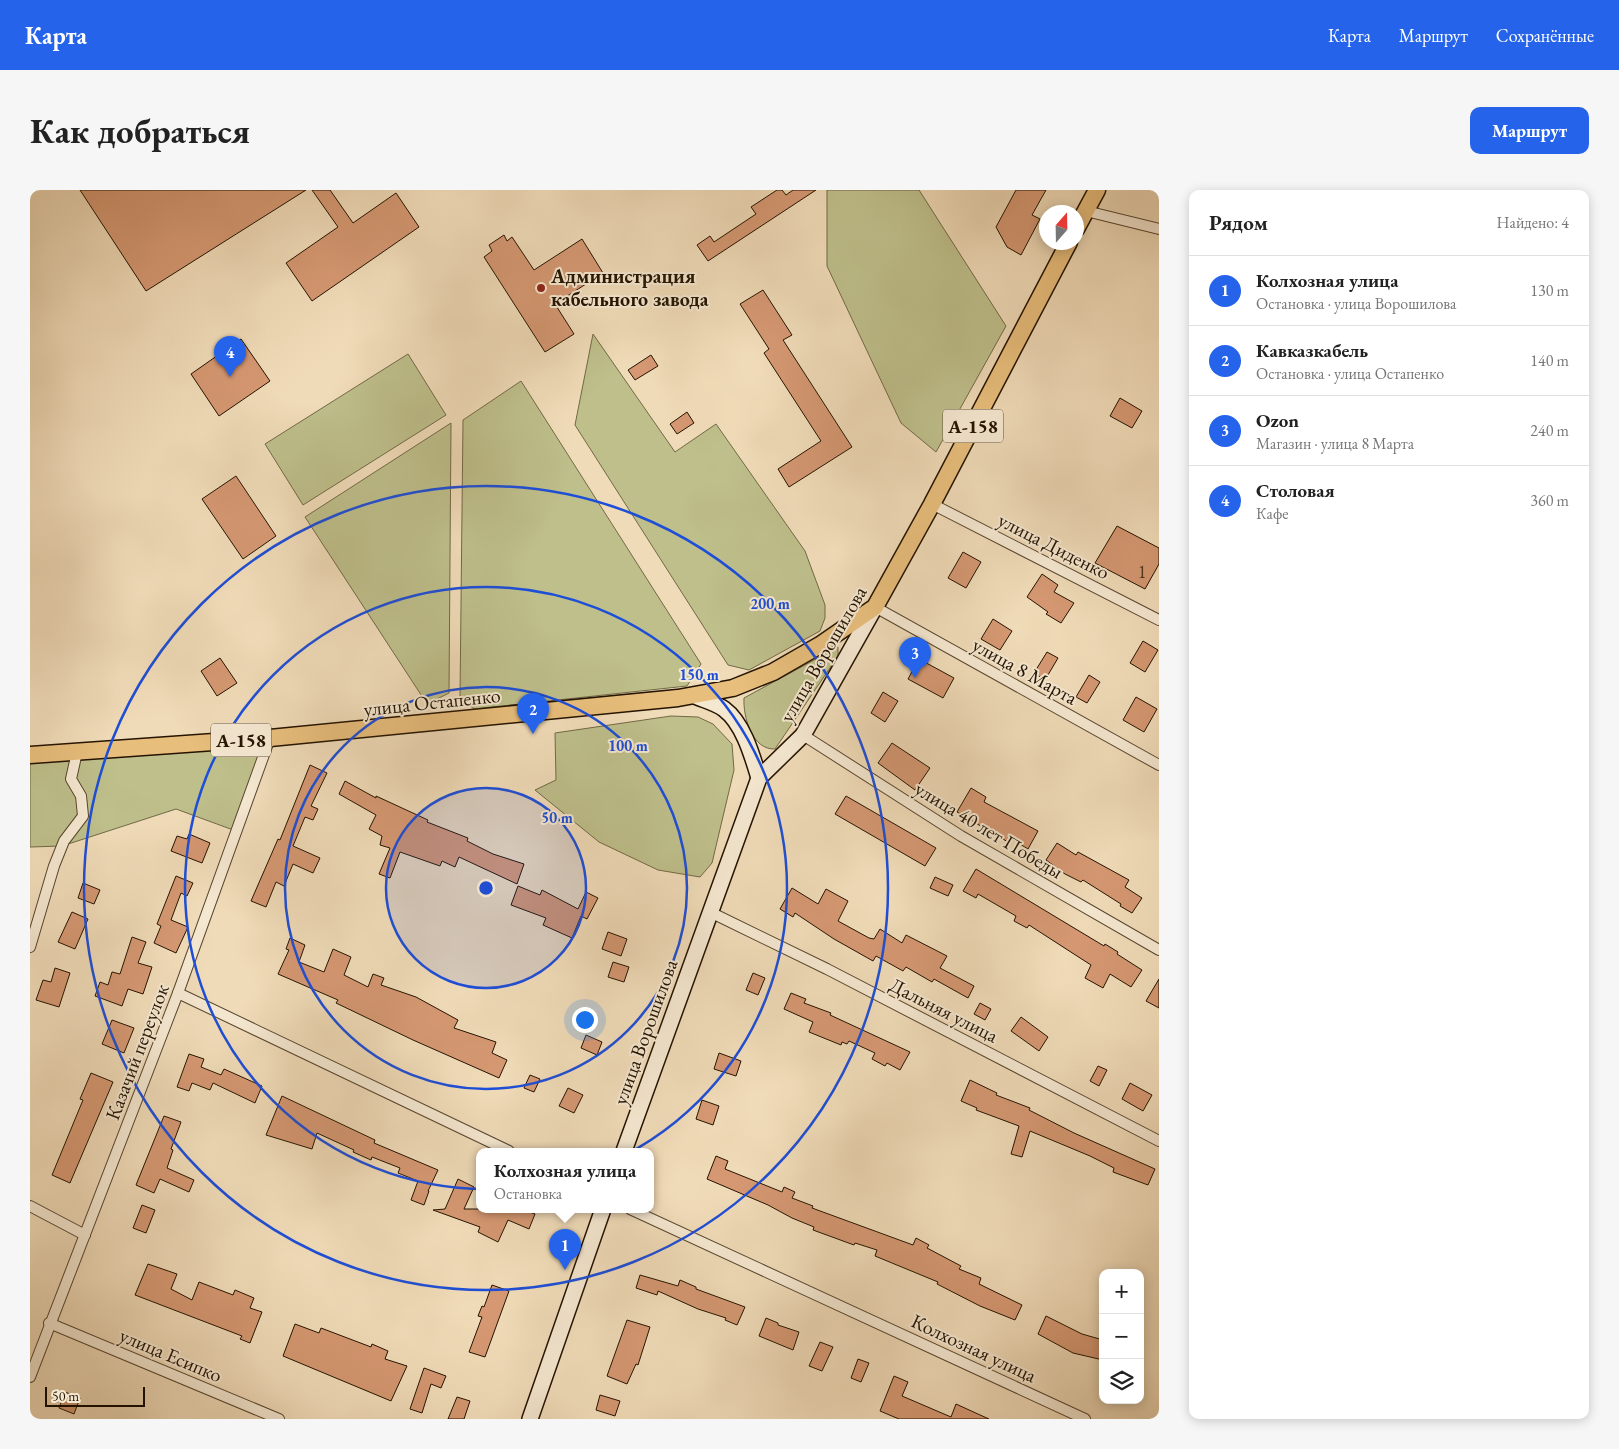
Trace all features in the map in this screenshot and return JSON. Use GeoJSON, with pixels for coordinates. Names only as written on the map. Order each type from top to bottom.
{"type":"FeatureCollection","features":[{"type":"Feature","properties":{"kind":"main road"},"geometry":{"type":"LineString","coordinates":[[1084,215],[1097,190]]}},
{"type":"Feature","properties":{"kind":"main road","name":"улица Ворошилова"},"geometry":{"type":"LineString","coordinates":[[625,1148],[712,913],[759,778],[804,734],[932,504],[1065,250]]}},
{"type":"Feature","properties":{"kind":"main road","name":"улица Остапенко"},"geometry":{"type":"LineString","coordinates":[[30,755],[270,738],[695,696],[733,688],[773,672],[820,645],[874,607]]}},
{"type":"Feature","properties":{"kind":"main road"},"geometry":{"type":"LineString","coordinates":[[695,696],[723,708],[731,716],[750,751],[759,778]]}},
{"type":"Feature","properties":{"kind":"main road"},"geometry":{"type":"LineString","coordinates":[[530,1419],[602,1213]]}},
{"type":"Feature","properties":{"kind":"street"},"geometry":{"type":"LineString","coordinates":[[1086,211],[1159,229]]}},
{"type":"Feature","properties":{"kind":"street","name":"улица Диденко"},"geometry":{"type":"LineString","coordinates":[[932,504],[1158,617]]}},
{"type":"Feature","properties":{"kind":"street","name":"улица 8 Марта"},"geometry":{"type":"LineString","coordinates":[[874,607],[1159,765]]}},
{"type":"Feature","properties":{"kind":"street","name":"улица 40 лет Победы"},"geometry":{"type":"LineString","coordinates":[[804,734],[961,836],[1159,950]]}},
{"type":"Feature","properties":{"kind":"street","name":"Казачий переулок"},"geometry":{"type":"LineString","coordinates":[[30,1377],[34,1352],[49,1323],[85,1234],[178,993],[270,738]]}},
{"type":"Feature","properties":{"kind":"street"},"geometry":{"type":"LineString","coordinates":[[30,947],[54,866],[64,841],[83,816],[81,796],[71,779],[77,752]]}},
{"type":"Feature","properties":{"kind":"street","name":"Дальняя улица"},"geometry":{"type":"LineString","coordinates":[[712,913],[827,969],[1159,1141]]}},
{"type":"Feature","properties":{"kind":"street"},"geometry":{"type":"LineString","coordinates":[[178,993],[503,1148]]}},
{"type":"Feature","properties":{"kind":"street"},"geometry":{"type":"LineString","coordinates":[[30,1206],[85,1234]]}},
{"type":"Feature","properties":{"kind":"street","name":"Колхозная улица"},"geometry":{"type":"LineString","coordinates":[[639,1213],[1085,1419]]}},
{"type":"Feature","properties":{"kind":"street","name":"улица Есипко"},"geometry":{"type":"LineString","coordinates":[[49,1323],[279,1419]]}},
{"type":"Feature","properties":{"kind":"green space"},"geometry":{"type":"Polygon","coordinates":[[[827,190],[919,190],[1006,326],[936,452],[901,423],[827,266],[827,190]]]}},
{"type":"Feature","properties":{"kind":"green space"},"geometry":{"type":"Polygon","coordinates":[[[593,334],[675,452],[716,424],[805,551],[825,605],[825,618],[820,631],[749,670],[728,665],[575,425],[593,334]]]}},
{"type":"Feature","properties":{"kind":"green space"},"geometry":{"type":"Polygon","coordinates":[[[408,354],[446,415],[303,505],[265,444],[408,354]]]}},
{"type":"Feature","properties":{"kind":"green space"},"geometry":{"type":"Polygon","coordinates":[[[521,381],[701,664],[687,686],[474,709],[460,697],[463,420],[521,381]]]}},
{"type":"Feature","properties":{"kind":"green space"},"geometry":{"type":"Polygon","coordinates":[[[451,423],[449,693],[427,704],[305,517],[451,423]]]}},
{"type":"Feature","properties":{"kind":"green space"},"geometry":{"type":"Polygon","coordinates":[[[838,647],[838,656],[775,749],[767,748],[760,744],[750,731],[747,723],[744,698],[838,647]]]}},
{"type":"Feature","properties":{"kind":"green space"},"geometry":{"type":"Polygon","coordinates":[[[671,716],[698,717],[713,724],[732,744],[734,770],[712,863],[700,877],[658,870],[599,842],[535,790],[556,780],[555,733],[671,716]]]}},
{"type":"Feature","properties":{"kind":"green space"},"geometry":{"type":"Polygon","coordinates":[[[270,738],[236,831],[176,809],[62,846],[30,847],[30,755],[270,738]]]}},
{"type":"Feature","properties":{"kind":"building"},"geometry":{"type":"Polygon","coordinates":[[[80,190],[306,190],[146,291],[80,190]]]}},
{"type":"Feature","properties":{"kind":"building"},"geometry":{"type":"Polygon","coordinates":[[[312,190],[330,190],[353,223],[396,193],[419,227],[312,301],[286,263],[338,227],[312,190]]]}},
{"type":"Feature","properties":{"kind":"building"},"geometry":{"type":"Polygon","coordinates":[[[777,190],[782,190],[786,195],[793,190],[816,190],[708,261],[697,245],[710,236],[714,242],[756,214],[751,207],[777,190]]]}},
{"type":"Feature","properties":{"kind":"building"},"geometry":{"type":"Polygon","coordinates":[[[1016,190],[1046,190],[1032,215],[1039,218],[1039,221],[1021,255],[1007,247],[996,227],[1016,190]]]}},
{"type":"Feature","properties":{"kind":"building","name":"Администрация кабельного завода"},"geometry":{"type":"Polygon","coordinates":[[[504,235],[507,241],[512,237],[534,270],[582,239],[603,273],[555,304],[574,334],[545,352],[484,257],[492,251],[489,245],[504,235]]]}},
{"type":"Feature","properties":{"kind":"building"},"geometry":{"type":"Polygon","coordinates":[[[763,290],[792,335],[783,340],[852,447],[789,487],[778,469],[821,441],[764,353],[769,349],[740,304],[763,290]]]}},
{"type":"Feature","properties":{"kind":"building"},"geometry":{"type":"Polygon","coordinates":[[[241,339],[270,381],[219,416],[191,374],[241,339]]]}},
{"type":"Feature","properties":{"kind":"building"},"geometry":{"type":"Polygon","coordinates":[[[651,355],[658,366],[635,380],[628,370],[651,355]]]}},
{"type":"Feature","properties":{"kind":"building"},"geometry":{"type":"Polygon","coordinates":[[[1120,398],[1142,411],[1132,428],[1110,416],[1120,398]]]}},
{"type":"Feature","properties":{"kind":"building"},"geometry":{"type":"Polygon","coordinates":[[[687,412],[694,423],[677,434],[670,424],[687,412]]]}},
{"type":"Feature","properties":{"kind":"building"},"geometry":{"type":"Polygon","coordinates":[[[236,476],[276,536],[243,559],[202,499],[236,476]]]}},
{"type":"Feature","properties":{"kind":"building"},"geometry":{"type":"Polygon","coordinates":[[[1117,526],[1159,548],[1159,564],[1145,589],[1095,563],[1117,526]]]}},
{"type":"Feature","properties":{"kind":"building"},"geometry":{"type":"Polygon","coordinates":[[[963,552],[981,562],[966,588],[948,578],[963,552]]]}},
{"type":"Feature","properties":{"kind":"building"},"geometry":{"type":"Polygon","coordinates":[[[1042,574],[1058,585],[1054,592],[1074,603],[1061,623],[1046,614],[1048,612],[1027,597],[1042,574]]]}},
{"type":"Feature","properties":{"kind":"building"},"geometry":{"type":"Polygon","coordinates":[[[993,619],[1012,631],[1000,650],[981,639],[993,619]]]}},
{"type":"Feature","properties":{"kind":"building"},"geometry":{"type":"Polygon","coordinates":[[[1143,641],[1158,650],[1145,672],[1130,663],[1143,641]]]}},
{"type":"Feature","properties":{"kind":"building"},"geometry":{"type":"Polygon","coordinates":[[[1047,652],[1058,658],[1045,680],[1034,673],[1047,652]]]}},
{"type":"Feature","properties":{"kind":"building"},"geometry":{"type":"Polygon","coordinates":[[[220,658],[237,683],[217,696],[201,671],[220,658]]]}},
{"type":"Feature","properties":{"kind":"building"},"geometry":{"type":"Polygon","coordinates":[[[919,659],[954,678],[943,698],[908,679],[919,659]]]}},
{"type":"Feature","properties":{"kind":"building"},"geometry":{"type":"Polygon","coordinates":[[[1089,675],[1100,682],[1087,703],[1076,697],[1089,675]]]}},
{"type":"Feature","properties":{"kind":"building"},"geometry":{"type":"Polygon","coordinates":[[[883,692],[898,701],[885,722],[871,713],[883,692]]]}},
{"type":"Feature","properties":{"kind":"building"},"geometry":{"type":"Polygon","coordinates":[[[1136,697],[1157,709],[1144,732],[1123,720],[1136,697]]]}},
{"type":"Feature","properties":{"kind":"building"},"geometry":{"type":"Polygon","coordinates":[[[892,743],[930,768],[915,790],[878,763],[892,743]]]}},
{"type":"Feature","properties":{"kind":"building"},"geometry":{"type":"Polygon","coordinates":[[[310,765],[327,773],[311,806],[318,809],[313,820],[305,817],[293,846],[320,858],[313,873],[293,864],[284,886],[276,882],[266,907],[251,901],[278,839],[280,840],[310,765]]]}},
{"type":"Feature","properties":{"kind":"building"},"geometry":{"type":"Polygon","coordinates":[[[345,781],[376,798],[376,796],[428,820],[427,822],[468,838],[467,841],[493,854],[524,864],[517,884],[459,857],[455,867],[442,861],[440,866],[400,852],[390,878],[379,874],[390,848],[380,845],[382,836],[369,829],[376,815],[339,794],[345,781]]]}},
{"type":"Feature","properties":{"kind":"building"},"geometry":{"type":"Polygon","coordinates":[[[971,788],[986,797],[984,802],[1038,831],[1028,849],[1010,838],[1008,842],[957,812],[971,788]]]}},
{"type":"Feature","properties":{"kind":"building"},"geometry":{"type":"Polygon","coordinates":[[[846,796],[936,848],[925,866],[835,814],[846,796]]]}},
{"type":"Feature","properties":{"kind":"building"},"geometry":{"type":"Polygon","coordinates":[[[189,834],[210,843],[202,863],[171,851],[177,836],[187,839],[189,834]]]}},
{"type":"Feature","properties":{"kind":"building"},"geometry":{"type":"Polygon","coordinates":[[[1057,843],[1076,855],[1078,852],[1129,880],[1125,887],[1142,898],[1132,913],[1083,880],[1081,882],[1065,874],[1046,860],[1057,843]]]}},
{"type":"Feature","properties":{"kind":"building"},"geometry":{"type":"Polygon","coordinates":[[[976,869],[1104,946],[1105,944],[1142,970],[1131,987],[1110,974],[1103,988],[1085,978],[1091,965],[1029,925],[1027,928],[1014,921],[1016,916],[978,894],[976,898],[963,891],[976,869]]]}},
{"type":"Feature","properties":{"kind":"building"},"geometry":{"type":"Polygon","coordinates":[[[176,876],[193,883],[187,896],[181,893],[171,920],[188,927],[176,953],[154,943],[161,926],[157,924],[176,876]]]}},
{"type":"Feature","properties":{"kind":"building"},"geometry":{"type":"Polygon","coordinates":[[[935,877],[953,885],[948,896],[930,888],[935,877]]]}},
{"type":"Feature","properties":{"kind":"building"},"geometry":{"type":"Polygon","coordinates":[[[83,883],[100,890],[94,904],[78,898],[83,883]]]}},
{"type":"Feature","properties":{"kind":"building"},"geometry":{"type":"Polygon","coordinates":[[[518,886],[540,895],[542,890],[578,909],[586,892],[598,898],[587,919],[581,916],[572,938],[543,925],[546,918],[511,905],[518,886]]]}},
{"type":"Feature","properties":{"kind":"building"},"geometry":{"type":"Polygon","coordinates":[[[792,888],[818,904],[826,889],[848,901],[838,921],[869,938],[874,939],[880,929],[902,943],[906,935],[947,956],[940,968],[974,986],[968,998],[934,979],[932,982],[906,967],[903,971],[876,956],[873,961],[834,939],[795,913],[793,917],[780,909],[792,888]]]}},
{"type":"Feature","properties":{"kind":"building"},"geometry":{"type":"Polygon","coordinates":[[[72,912],[88,919],[75,949],[58,942],[72,912]]]}},
{"type":"Feature","properties":{"kind":"building"},"geometry":{"type":"Polygon","coordinates":[[[608,932],[627,939],[621,956],[602,949],[608,932]]]}},
{"type":"Feature","properties":{"kind":"building"},"geometry":{"type":"Polygon","coordinates":[[[132,937],[146,942],[138,963],[152,967],[143,994],[128,989],[122,1006],[95,996],[100,982],[108,985],[112,972],[120,974],[132,937]]]}},
{"type":"Feature","properties":{"kind":"building"},"geometry":{"type":"Polygon","coordinates":[[[290,938],[305,945],[299,962],[324,972],[333,949],[351,957],[344,975],[368,987],[373,974],[384,978],[381,985],[416,997],[458,1020],[454,1028],[496,1042],[492,1053],[507,1060],[499,1078],[413,1040],[336,1003],[338,1000],[278,974],[289,950],[286,949],[290,938]]]}},
{"type":"Feature","properties":{"kind":"building"},"geometry":{"type":"Polygon","coordinates":[[[613,962],[629,967],[624,982],[608,977],[613,962]]]}},
{"type":"Feature","properties":{"kind":"building"},"geometry":{"type":"Polygon","coordinates":[[[55,968],[70,973],[59,1007],[36,1000],[43,980],[51,982],[55,968]]]}},
{"type":"Feature","properties":{"kind":"building"},"geometry":{"type":"Polygon","coordinates":[[[753,973],[765,978],[758,995],[746,990],[753,973]]]}},
{"type":"Feature","properties":{"kind":"building"},"geometry":{"type":"Polygon","coordinates":[[[1159,979],[1159,1008],[1146,1001],[1159,979]]]}},
{"type":"Feature","properties":{"kind":"building"},"geometry":{"type":"Polygon","coordinates":[[[791,993],[806,999],[804,1003],[831,1013],[830,1015],[910,1052],[900,1070],[887,1063],[885,1066],[872,1059],[875,1053],[849,1041],[847,1044],[842,1042],[841,1045],[809,1032],[813,1022],[784,1009],[791,993]]]}},
{"type":"Feature","properties":{"kind":"building"},"geometry":{"type":"Polygon","coordinates":[[[980,1003],[991,1009],[985,1020],[974,1014],[980,1003]]]}},
{"type":"Feature","properties":{"kind":"building"},"geometry":{"type":"Polygon","coordinates":[[[1021,1017],[1048,1037],[1039,1051],[1011,1031],[1021,1017]]]}},
{"type":"Feature","properties":{"kind":"building"},"geometry":{"type":"Polygon","coordinates":[[[112,1020],[134,1028],[124,1053],[102,1044],[112,1020]]]}},
{"type":"Feature","properties":{"kind":"building"},"geometry":{"type":"Polygon","coordinates":[[[586,1035],[602,1042],[597,1055],[581,1048],[586,1035]]]}},
{"type":"Feature","properties":{"kind":"building"},"geometry":{"type":"Polygon","coordinates":[[[719,1053],[741,1061],[736,1076],[714,1069],[719,1053]]]}},
{"type":"Feature","properties":{"kind":"building"},"geometry":{"type":"Polygon","coordinates":[[[189,1054],[204,1059],[201,1067],[221,1075],[224,1069],[262,1086],[255,1103],[213,1083],[210,1090],[192,1083],[189,1091],[177,1087],[189,1054]]]}},
{"type":"Feature","properties":{"kind":"building"},"geometry":{"type":"Polygon","coordinates":[[[1098,1066],[1107,1070],[1099,1086],[1090,1081],[1098,1066]]]}},
{"type":"Feature","properties":{"kind":"building"},"geometry":{"type":"Polygon","coordinates":[[[91,1073],[113,1082],[70,1183],[52,1175],[83,1100],[80,1099],[91,1073]]]}},
{"type":"Feature","properties":{"kind":"building"},"geometry":{"type":"Polygon","coordinates":[[[530,1075],[540,1079],[534,1092],[524,1088],[530,1075]]]}},
{"type":"Feature","properties":{"kind":"building"},"geometry":{"type":"Polygon","coordinates":[[[970,1080],[997,1093],[996,1095],[1030,1108],[1029,1110],[1074,1133],[1155,1169],[1148,1185],[1113,1172],[1114,1168],[1090,1156],[1030,1131],[1022,1157],[1011,1154],[1019,1126],[976,1110],[977,1108],[961,1101],[970,1080]]]}},
{"type":"Feature","properties":{"kind":"building"},"geometry":{"type":"Polygon","coordinates":[[[1130,1083],[1152,1095],[1143,1111],[1122,1099],[1130,1083]]]}},
{"type":"Feature","properties":{"kind":"building"},"geometry":{"type":"Polygon","coordinates":[[[568,1088],[583,1095],[574,1113],[559,1106],[568,1088]]]}},
{"type":"Feature","properties":{"kind":"building"},"geometry":{"type":"Polygon","coordinates":[[[282,1096],[375,1140],[374,1143],[438,1170],[424,1205],[411,1200],[418,1181],[398,1173],[400,1168],[372,1157],[371,1160],[317,1133],[312,1149],[266,1135],[282,1096]]]}},
{"type":"Feature","properties":{"kind":"building"},"geometry":{"type":"Polygon","coordinates":[[[702,1100],[719,1106],[713,1125],[696,1119],[702,1100]]]}},
{"type":"Feature","properties":{"kind":"building"},"geometry":{"type":"Polygon","coordinates":[[[164,1116],[181,1122],[171,1149],[173,1150],[167,1168],[194,1180],[189,1192],[160,1179],[154,1193],[136,1185],[164,1116]]]}},
{"type":"Feature","properties":{"kind":"building"},"geometry":{"type":"Polygon","coordinates":[[[716,1156],[728,1161],[725,1169],[782,1192],[784,1187],[795,1192],[792,1198],[813,1206],[812,1208],[913,1245],[916,1238],[929,1245],[927,1248],[961,1266],[959,1269],[981,1278],[979,1284],[1022,1305],[1015,1320],[980,1306],[937,1284],[938,1282],[875,1256],[877,1250],[855,1243],[854,1245],[813,1230],[814,1227],[707,1179],[716,1156]]]}},
{"type":"Feature","properties":{"kind":"building"},"geometry":{"type":"Polygon","coordinates":[[[458,1179],[474,1187],[464,1209],[476,1209],[476,1213],[535,1214],[529,1229],[508,1220],[498,1242],[478,1232],[480,1227],[433,1210],[445,1209],[458,1179]]]}},
{"type":"Feature","properties":{"kind":"building"},"geometry":{"type":"Polygon","coordinates":[[[142,1205],[155,1210],[146,1233],[133,1228],[142,1205]]]}},
{"type":"Feature","properties":{"kind":"building"},"geometry":{"type":"Polygon","coordinates":[[[148,1264],[177,1274],[171,1289],[192,1300],[199,1282],[233,1295],[235,1290],[254,1298],[250,1308],[262,1312],[250,1343],[240,1339],[242,1336],[135,1295],[148,1264]]]}},
{"type":"Feature","properties":{"kind":"building"},"geometry":{"type":"Polygon","coordinates":[[[640,1275],[678,1286],[680,1280],[696,1287],[696,1289],[745,1307],[737,1325],[725,1320],[726,1318],[698,1309],[658,1291],[657,1295],[636,1288],[640,1275]]]}},
{"type":"Feature","properties":{"kind":"building"},"geometry":{"type":"Polygon","coordinates":[[[492,1285],[509,1291],[485,1357],[469,1352],[482,1317],[478,1316],[482,1306],[484,1307],[492,1285]]]}},
{"type":"Feature","properties":{"kind":"building"},"geometry":{"type":"Polygon","coordinates":[[[1046,1316],[1082,1334],[1099,1339],[1099,1359],[1073,1353],[1038,1334],[1046,1316]]]}},
{"type":"Feature","properties":{"kind":"building"},"geometry":{"type":"Polygon","coordinates":[[[766,1318],[778,1323],[778,1325],[799,1332],[793,1350],[759,1336],[766,1318]]]}},
{"type":"Feature","properties":{"kind":"building"},"geometry":{"type":"Polygon","coordinates":[[[627,1320],[650,1327],[638,1365],[636,1364],[627,1384],[607,1376],[627,1320]]]}},
{"type":"Feature","properties":{"kind":"building"},"geometry":{"type":"Polygon","coordinates":[[[295,1324],[319,1333],[321,1328],[371,1347],[372,1344],[388,1351],[385,1359],[407,1366],[391,1401],[283,1356],[295,1324]]]}},
{"type":"Feature","properties":{"kind":"building"},"geometry":{"type":"Polygon","coordinates":[[[820,1342],[833,1347],[822,1371],[809,1366],[820,1342]]]}},
{"type":"Feature","properties":{"kind":"building"},"geometry":{"type":"Polygon","coordinates":[[[858,1359],[869,1363],[861,1382],[851,1378],[858,1359]]]}},
{"type":"Feature","properties":{"kind":"building"},"geometry":{"type":"Polygon","coordinates":[[[424,1368],[446,1376],[441,1388],[431,1384],[422,1413],[410,1409],[424,1368]]]}},
{"type":"Feature","properties":{"kind":"building"},"geometry":{"type":"Polygon","coordinates":[[[894,1376],[908,1382],[902,1396],[951,1417],[956,1404],[989,1419],[899,1419],[880,1411],[894,1376]]]}},
{"type":"Feature","properties":{"kind":"building"},"geometry":{"type":"Polygon","coordinates":[[[65,1392],[80,1398],[74,1414],[59,1408],[65,1392]]]}},
{"type":"Feature","properties":{"kind":"building"},"geometry":{"type":"Polygon","coordinates":[[[600,1395],[620,1401],[615,1416],[596,1410],[600,1395]]]}},
{"type":"Feature","properties":{"kind":"building"},"geometry":{"type":"Polygon","coordinates":[[[457,1397],[470,1401],[464,1419],[448,1419],[457,1397]]]}},
{"type":"Feature","properties":{"kind":"place","name":"Администрация кабельного завода"},"geometry":{"type":"Point","coordinates":[541,288]}},
{"type":"Feature","properties":{"kind":"place","name":"Столовая"},"geometry":{"type":"Point","coordinates":[230,377]}},
{"type":"Feature","properties":{"kind":"place","name":"Ozon"},"geometry":{"type":"Point","coordinates":[915,678]}},
{"type":"Feature","properties":{"kind":"place","name":"Кавказкабель"},"geometry":{"type":"Point","coordinates":[533,734]}},
{"type":"Feature","properties":{"kind":"place","name":"Колхозная улица"},"geometry":{"type":"Point","coordinates":[565,1270]}}]}
